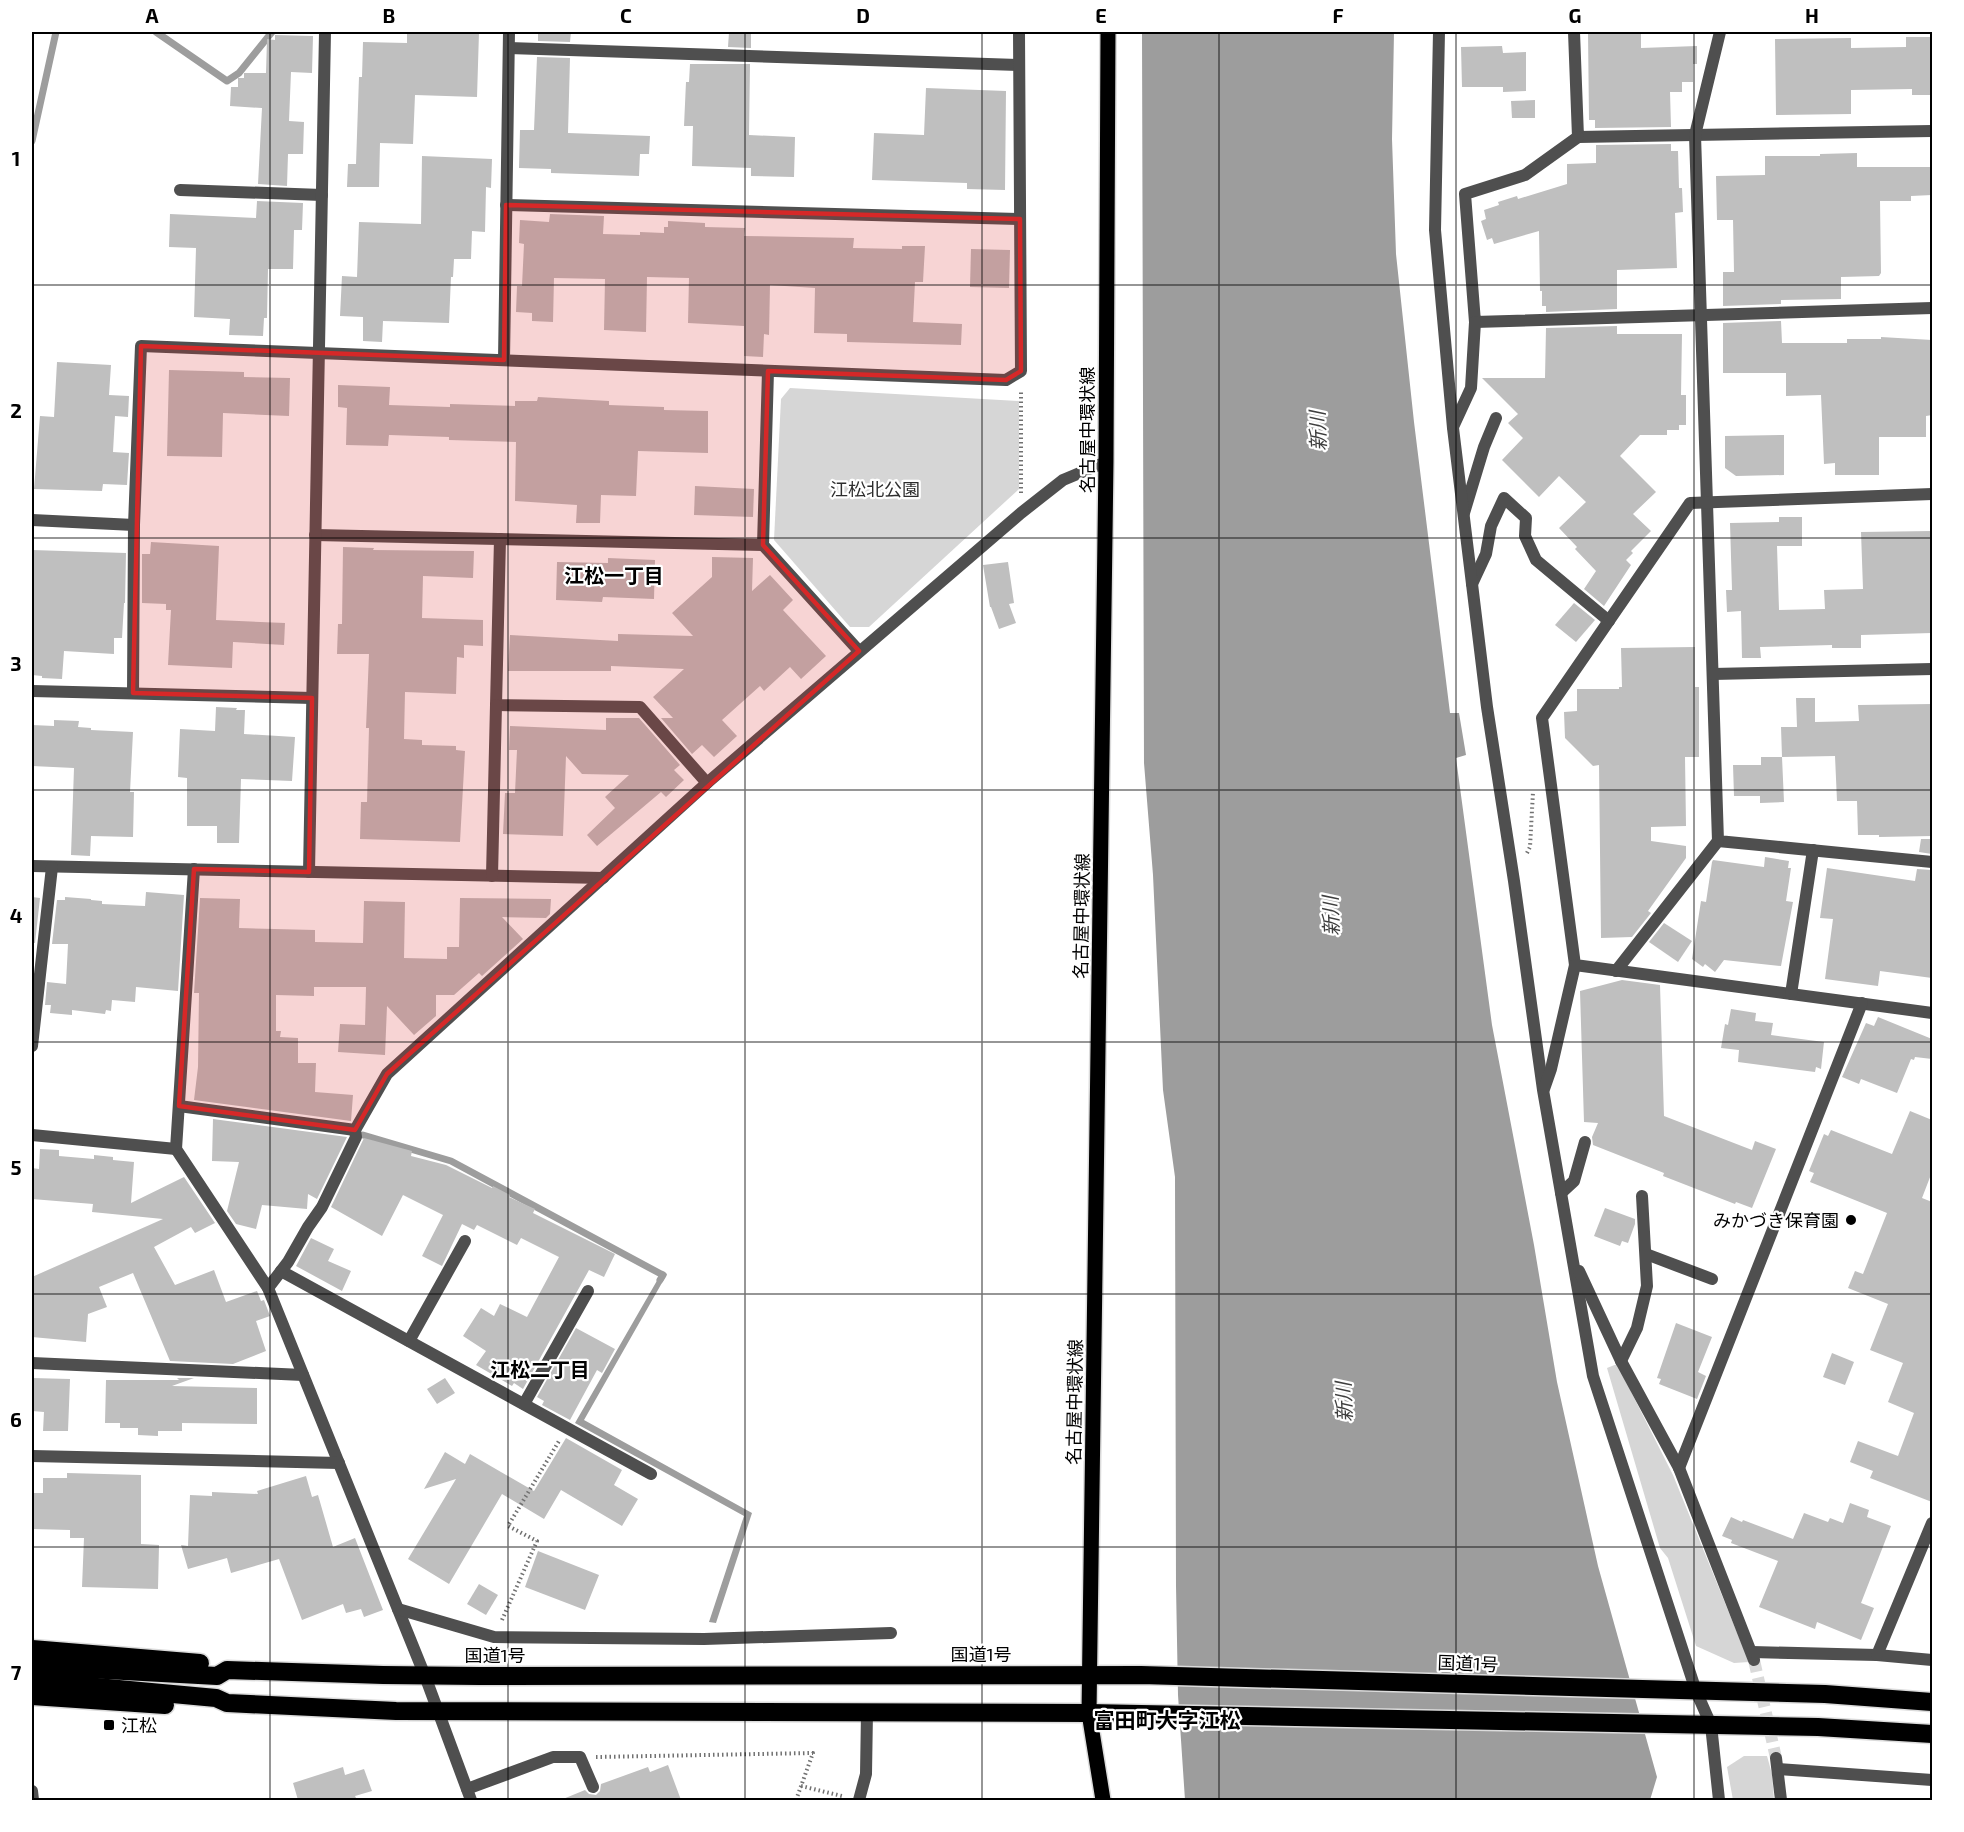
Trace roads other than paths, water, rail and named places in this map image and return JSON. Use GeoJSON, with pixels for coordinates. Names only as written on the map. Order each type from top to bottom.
{"type":"FeatureCollection","features":[{"type":"Feature","properties":{"kind":"highway"},"geometry":{"type":"LineString","coordinates":[[32,1648],[217,1665],[227,1670]]}},
{"type":"Feature","properties":{"kind":"highway","name":"国道1号"},"geometry":{"type":"LineString","coordinates":[[32,1666],[218,1676],[227,1670],[425,1676],[1141,1674],[1825,1694],[1932,1702]]}},
{"type":"Feature","properties":{"kind":"highway"},"geometry":{"type":"LineString","coordinates":[[32,1682],[216,1698],[227,1703],[439,1712],[1089,1713],[1818,1727],[1932,1734]]}},
{"type":"Feature","properties":{"kind":"highway"},"geometry":{"type":"LineString","coordinates":[[32,1696],[218,1709],[227,1703]]}},
{"type":"Feature","properties":{"kind":"main road","name":"名古屋中環状線"},"geometry":{"type":"LineString","coordinates":[[1103,1800],[1089,1713],[1089,1674],[1106,462],[1108,32]]}},
{"type":"Feature","properties":{"kind":"street"},"geometry":{"type":"LineString","coordinates":[[309,872],[326,32]]}},
{"type":"Feature","properties":{"kind":"street"},"geometry":{"type":"LineString","coordinates":[[504,360],[509,32]]}},
{"type":"Feature","properties":{"kind":"street"},"geometry":{"type":"LineString","coordinates":[[133,693],[134,525],[141,346],[1006,380],[1021,371],[1019,32]]}},
{"type":"Feature","properties":{"kind":"street"},"geometry":{"type":"LineString","coordinates":[[1439,32],[1435,230],[1453,428],[1487,707],[1543,1090],[1593,1376],[1696,1690],[1711,1725],[1719,1800]]}},
{"type":"Feature","properties":{"kind":"street"},"geometry":{"type":"LineString","coordinates":[[1574,32],[1578,137]]}},
{"type":"Feature","properties":{"kind":"street"},"geometry":{"type":"LineString","coordinates":[[1616,970],[1718,841],[1695,135],[1720,32]]}},
{"type":"Feature","properties":{"kind":"street"},"geometry":{"type":"LineString","coordinates":[[509,48],[1019,65]]}},
{"type":"Feature","properties":{"kind":"street"},"geometry":{"type":"LineString","coordinates":[[1453,428],[1471,388],[1475,322],[1465,194],[1525,176],[1578,137],[1932,131]]}},
{"type":"Feature","properties":{"kind":"street"},"geometry":{"type":"LineString","coordinates":[[180,190],[322,195]]}},
{"type":"Feature","properties":{"kind":"street"},"geometry":{"type":"LineString","coordinates":[[506,205],[1020,219]]}},
{"type":"Feature","properties":{"kind":"street"},"geometry":{"type":"LineString","coordinates":[[1475,322],[1932,308]]}},
{"type":"Feature","properties":{"kind":"street"},"geometry":{"type":"LineString","coordinates":[[768,371],[763,545],[860,651]]}},
{"type":"Feature","properties":{"kind":"street"},"geometry":{"type":"LineString","coordinates":[[1463,515],[1484,447],[1496,418]]}},
{"type":"Feature","properties":{"kind":"street"},"geometry":{"type":"LineString","coordinates":[[268,1288],[322,1207],[356,1137],[355,1130],[387,1074],[707,783],[1021,513],[1063,480],[1106,462]]}},
{"type":"Feature","properties":{"kind":"street"},"geometry":{"type":"LineString","coordinates":[[1543,1090],[1551,1069],[1575,965],[1542,718],[1690,503],[1932,494]]}},
{"type":"Feature","properties":{"kind":"street"},"geometry":{"type":"LineString","coordinates":[[1472,584],[1486,554],[1491,526],[1504,498],[1526,518],[1525,536],[1536,560],[1609,621]]}},
{"type":"Feature","properties":{"kind":"street"},"geometry":{"type":"LineString","coordinates":[[32,520],[134,525]]}},
{"type":"Feature","properties":{"kind":"street"},"geometry":{"type":"LineString","coordinates":[[315,535],[763,545]]}},
{"type":"Feature","properties":{"kind":"street"},"geometry":{"type":"LineString","coordinates":[[492,876],[500,539]]}},
{"type":"Feature","properties":{"kind":"street"},"geometry":{"type":"LineString","coordinates":[[1713,675],[1932,669]]}},
{"type":"Feature","properties":{"kind":"street"},"geometry":{"type":"LineString","coordinates":[[32,691],[312,698]]}},
{"type":"Feature","properties":{"kind":"street"},"geometry":{"type":"LineString","coordinates":[[496,705],[640,707],[707,783]]}},
{"type":"Feature","properties":{"kind":"street"},"geometry":{"type":"LineString","coordinates":[[1718,841],[1932,862]]}},
{"type":"Feature","properties":{"kind":"street"},"geometry":{"type":"LineString","coordinates":[[1791,994],[1813,850]]}},
{"type":"Feature","properties":{"kind":"street"},"geometry":{"type":"LineString","coordinates":[[32,866],[603,878]]}},
{"type":"Feature","properties":{"kind":"street"},"geometry":{"type":"LineString","coordinates":[[32,1047],[52,867]]}},
{"type":"Feature","properties":{"kind":"street"},"geometry":{"type":"LineString","coordinates":[[194,869],[176,1149],[268,1288],[425,1676],[469,1795],[553,1757],[580,1757],[593,1787]]}},
{"type":"Feature","properties":{"kind":"street"},"geometry":{"type":"LineString","coordinates":[[1575,965],[1932,1013]]}},
{"type":"Feature","properties":{"kind":"street"},"geometry":{"type":"LineString","coordinates":[[1679,1468],[1862,1003]]}},
{"type":"Feature","properties":{"kind":"street"},"geometry":{"type":"LineString","coordinates":[[179,1106],[355,1130]]}},
{"type":"Feature","properties":{"kind":"street"},"geometry":{"type":"LineString","coordinates":[[32,1135],[176,1149]]}},
{"type":"Feature","properties":{"kind":"street"},"geometry":{"type":"LineString","coordinates":[[1561,1193],[1574,1181],[1585,1142]]}},
{"type":"Feature","properties":{"kind":"street"},"geometry":{"type":"LineString","coordinates":[[1621,1361],[1637,1328],[1647,1286],[1642,1196]]}},
{"type":"Feature","properties":{"kind":"street"},"geometry":{"type":"LineString","coordinates":[[409,1341],[465,1241]]}},
{"type":"Feature","properties":{"kind":"street"},"geometry":{"type":"LineString","coordinates":[[1571,1254],[1621,1361],[1679,1468],[1753,1656],[1877,1655],[1932,1660]]}},
{"type":"Feature","properties":{"kind":"street"},"geometry":{"type":"LineString","coordinates":[[1646,1254],[1712,1279]]}},
{"type":"Feature","properties":{"kind":"street"},"geometry":{"type":"LineString","coordinates":[[281,1271],[651,1474]]}},
{"type":"Feature","properties":{"kind":"street"},"geometry":{"type":"LineString","coordinates":[[524,1404],[588,1292]]}},
{"type":"Feature","properties":{"kind":"street"},"geometry":{"type":"LineString","coordinates":[[32,1363],[303,1375]]}},
{"type":"Feature","properties":{"kind":"street"},"geometry":{"type":"LineString","coordinates":[[32,1455],[339,1463]]}},
{"type":"Feature","properties":{"kind":"street"},"geometry":{"type":"LineString","coordinates":[[1877,1655],[1928,1546],[1932,1523]]}},
{"type":"Feature","properties":{"kind":"street"},"geometry":{"type":"LineString","coordinates":[[398,1609],[494,1637],[704,1639],[891,1633]]}},
{"type":"Feature","properties":{"kind":"street"},"geometry":{"type":"LineString","coordinates":[[859,1800],[866,1774],[867,1712]]}},
{"type":"Feature","properties":{"kind":"street"},"geometry":{"type":"LineString","coordinates":[[1781,1800],[1777,1763],[1932,1780]]}},
{"type":"Feature","properties":{"kind":"street"},"geometry":{"type":"LineString","coordinates":[[32,1791],[33,1800]]}},
{"type":"Feature","properties":{"kind":"water","name":"新川"},"geometry":{"type":"Polygon","coordinates":[[[1142,32],[1394,32],[1392,139],[1396,254],[1450,713],[1459,713],[1466,755],[1456,758],[1492,1025],[1534,1245],[1557,1382],[1598,1566],[1657,1777],[1650,1800],[1185,1800],[1178,1695],[1176,1586],[1175,1177],[1163,1090],[1153,875],[1144,763],[1142,32]]]}},
{"type":"Feature","properties":{"kind":"water"},"geometry":{"type":"Polygon","coordinates":[[[662,1272],[667,1274],[584,1420],[752,1513],[716,1623],[709,1622],[744,1516],[575,1423],[662,1272]]]}},
{"type":"Feature","properties":{"kind":"waterway"},"geometry":{"type":"LineString","coordinates":[[32,141],[56,32]]}},
{"type":"Feature","properties":{"kind":"waterway"},"geometry":{"type":"LineString","coordinates":[[156,32],[227,81],[239,73],[272,32]]}},
{"type":"Feature","properties":{"kind":"waterway"},"geometry":{"type":"LineString","coordinates":[[363,1135],[451,1161],[663,1275],[660,1280]]}},
{"type":"Feature","properties":{"kind":"tunnel"},"geometry":{"type":"LineString","coordinates":[[1754,1660],[1776,1758]]}},
{"type":"Feature","properties":{"kind":"place","name":"みかづき保育園"},"geometry":{"type":"Point","coordinates":[1851,1220]}},
{"type":"Feature","properties":{"kind":"place","name":"江松"},"geometry":{"type":"Point","coordinates":[109,1725]}},
{"type":"Feature","properties":{"kind":"district","name":"江松一丁目"},"geometry":{"type":"Point","coordinates":[614,575]}},
{"type":"Feature","properties":{"kind":"district","name":"江松二丁目"},"geometry":{"type":"Point","coordinates":[540,1369]}},
{"type":"Feature","properties":{"kind":"district","name":"富田町大字江松"},"geometry":{"type":"Point","coordinates":[1167,1719]}},
{"type":"Feature","properties":{"kind":"park label","name":"江松北公園"},"geometry":{"type":"Point","coordinates":[875,489]}}]}
